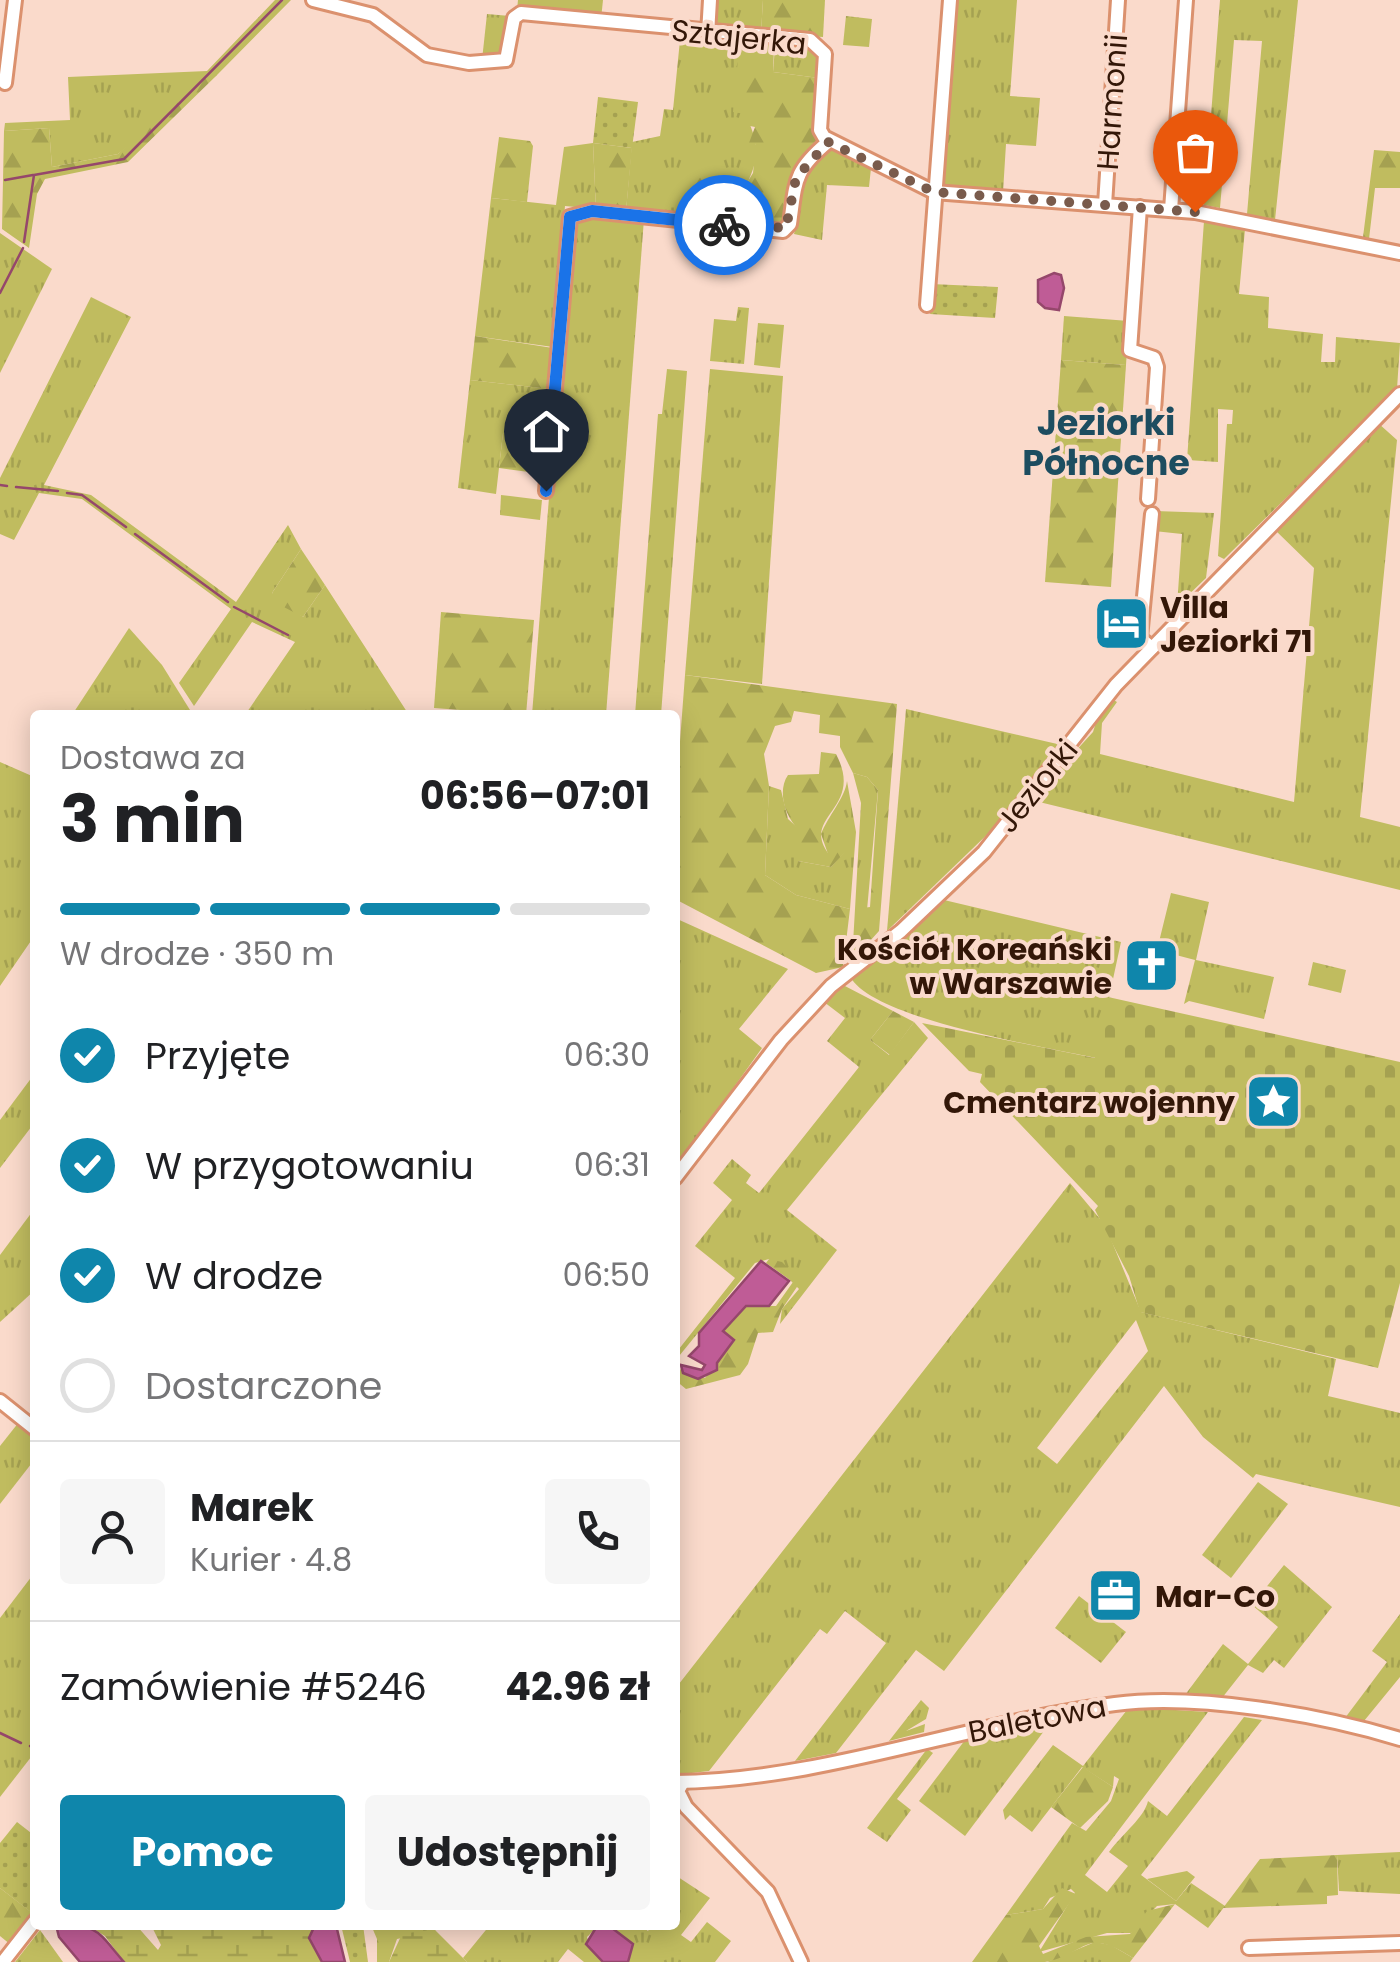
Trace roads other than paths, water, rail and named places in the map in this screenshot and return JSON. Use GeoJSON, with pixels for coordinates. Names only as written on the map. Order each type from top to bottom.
{"type":"FeatureCollection","features":[{"type":"Feature","properties":{"kind":"street"},"geometry":{"type":"LineString","coordinates":[[5,83],[15,0]]}},
{"type":"Feature","properties":{"kind":"street","name":"Sztajerka"},"geometry":{"type":"LineString","coordinates":[[313,0],[372,15],[416,50],[469,62],[506,60],[514,18],[521,13],[708,34],[783,36],[820,45],[825,54],[820,130],[828,142]]}},
{"type":"Feature","properties":{"kind":"street"},"geometry":{"type":"LineString","coordinates":[[708,34],[710,0]]}},
{"type":"Feature","properties":{"kind":"street"},"geometry":{"type":"LineString","coordinates":[[927,305],[950,0]]}},
{"type":"Feature","properties":{"kind":"street","name":"Harmonii"},"geometry":{"type":"LineString","coordinates":[[1105,204],[1118,0]]}},
{"type":"Feature","properties":{"kind":"street"},"geometry":{"type":"LineString","coordinates":[[1170,210],[1186,0]]}},
{"type":"Feature","properties":{"kind":"street"},"geometry":{"type":"LineString","coordinates":[[546,491],[570,217],[592,211],[782,230],[790,224],[793,186],[800,168],[828,142],[934,192],[1140,206],[1400,253]]}},
{"type":"Feature","properties":{"kind":"street"},"geometry":{"type":"LineString","coordinates":[[1140,206],[1130,350],[1154,358],[1157,367],[1148,499]]}},
{"type":"Feature","properties":{"kind":"street","name":"Jeziorki"},"geometry":{"type":"LineString","coordinates":[[680,1171],[781,1040],[831,986],[901,931],[984,852],[1108,694],[1400,394]]}},
{"type":"Feature","properties":{"kind":"street"},"geometry":{"type":"LineString","coordinates":[[1152,514],[1140,638],[1152,648]]}},
{"type":"Feature","properties":{"kind":"street"},"geometry":{"type":"LineString","coordinates":[[0,1401],[30,1425]]}},
{"type":"Feature","properties":{"kind":"street","name":"Baletowa"},"geometry":{"type":"LineString","coordinates":[[680,1782],[748,1777],[1138,1702],[1222,1706],[1400,1738]]}},
{"type":"Feature","properties":{"kind":"street"},"geometry":{"type":"LineString","coordinates":[[680,1794],[768,1892],[801,1962]]}},
{"type":"Feature","properties":{"kind":"street"},"geometry":{"type":"LineString","coordinates":[[3,1962],[30,1927]]}},
{"type":"Feature","properties":{"kind":"street"},"geometry":{"type":"LineString","coordinates":[[1250,1948],[1400,1943]]}},
{"type":"Feature","properties":{"kind":"waterway"},"geometry":{"type":"LineString","coordinates":[[24,242],[34,175],[124,159],[282,0]]}},
{"type":"Feature","properties":{"kind":"waterway"},"geometry":{"type":"LineString","coordinates":[[5,180],[33,175]]}},
{"type":"Feature","properties":{"kind":"waterway"},"geometry":{"type":"LineString","coordinates":[[0,293],[23,248]]}},
{"type":"Feature","properties":{"kind":"waterway"},"geometry":{"type":"LineString","coordinates":[[0,485],[7,486]]}},
{"type":"Feature","properties":{"kind":"waterway"},"geometry":{"type":"LineString","coordinates":[[16,487],[58,491]]}},
{"type":"Feature","properties":{"kind":"waterway"},"geometry":{"type":"LineString","coordinates":[[67,493],[82,495],[126,527]]}},
{"type":"Feature","properties":{"kind":"waterway"},"geometry":{"type":"LineString","coordinates":[[135,534],[228,602]]}},
{"type":"Feature","properties":{"kind":"waterway"},"geometry":{"type":"LineString","coordinates":[[234,607],[288,635]]}},
{"type":"Feature","properties":{"kind":"waterway"},"geometry":{"type":"LineString","coordinates":[[0,1733],[21,1743]]}},
{"type":"Feature","properties":{"kind":"place","name":"Villa Jeziorki 71"},"geometry":{"type":"Point","coordinates":[1121,624]}},
{"type":"Feature","properties":{"kind":"place","name":"Kościół Koreański w Warszawie"},"geometry":{"type":"Point","coordinates":[1151,966]}},
{"type":"Feature","properties":{"kind":"place","name":"Cmentarz wojenny"},"geometry":{"type":"Point","coordinates":[1274,1102]}},
{"type":"Feature","properties":{"kind":"place","name":"Mar-Co"},"geometry":{"type":"Point","coordinates":[1116,1596]}},
{"type":"Feature","properties":{"kind":"district","name":"Jeziorki Północne"},"geometry":{"type":"Point","coordinates":[1106,442]}}]}
